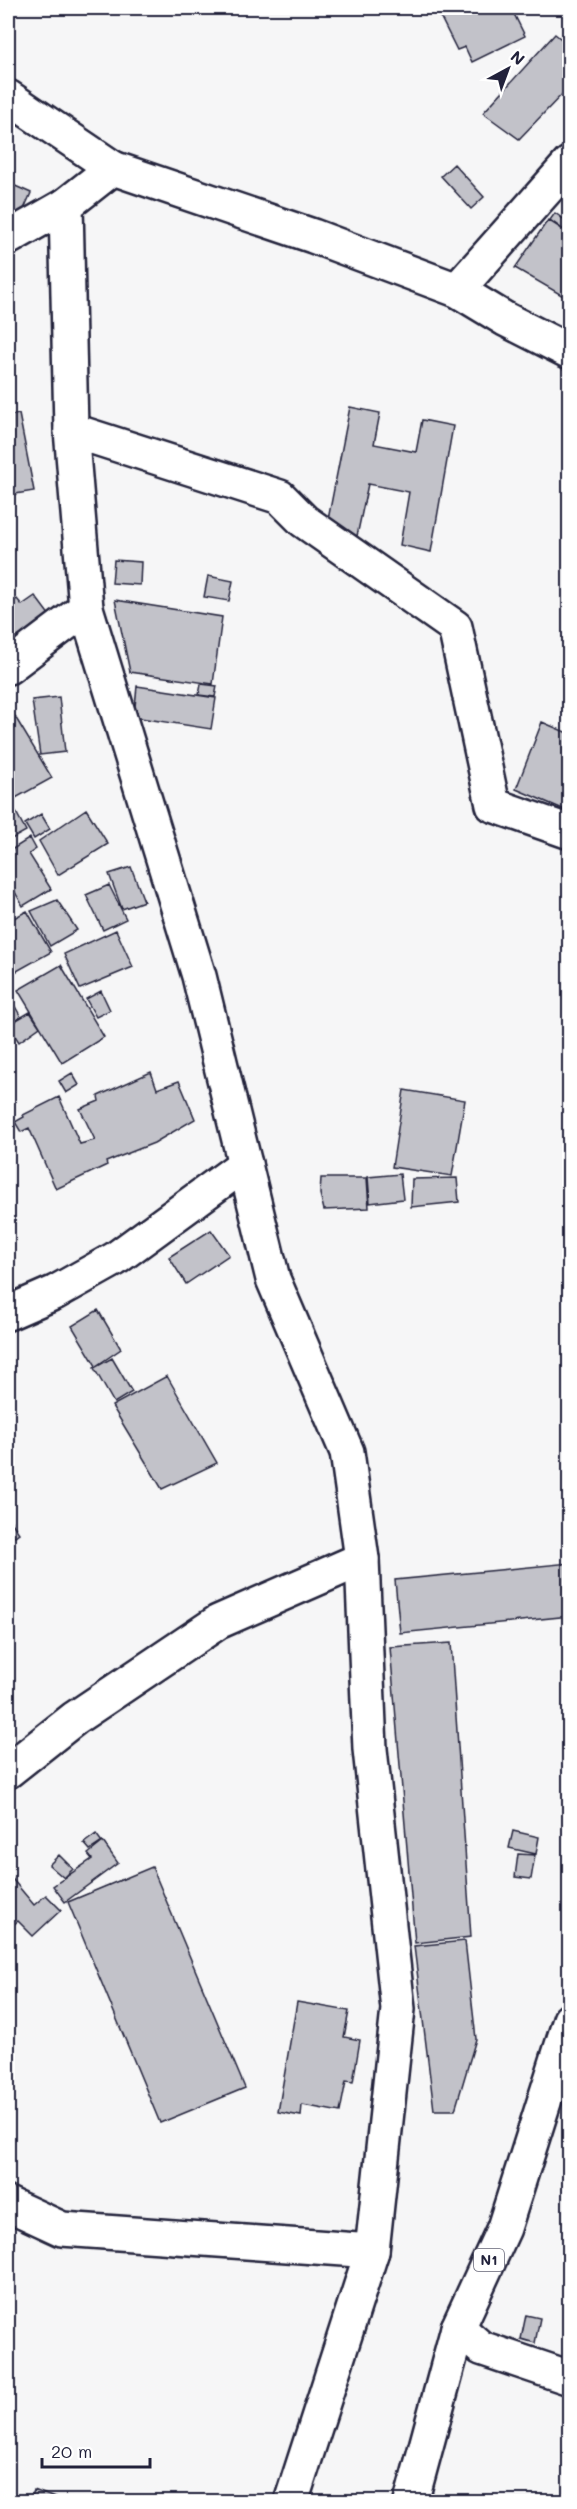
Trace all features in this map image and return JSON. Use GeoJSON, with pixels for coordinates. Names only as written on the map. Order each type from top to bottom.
{"type":"FeatureCollection","features":[{"type":"Feature","properties":{"kind":"main road"},"geometry":{"type":"LineString","coordinates":[[8,97],[113,168],[313,236],[458,290],[505,319],[570,352]]}},
{"type":"Feature","properties":{"kind":"main road"},"geometry":{"type":"LineString","coordinates":[[458,290],[570,163]]}},
{"type":"Feature","properties":{"kind":"main road"},"geometry":{"type":"LineString","coordinates":[[8,238],[66,205],[113,168]]}},
{"type":"Feature","properties":{"kind":"main road"},"geometry":{"type":"LineString","coordinates":[[66,205],[71,430],[86,608],[199,976],[273,1279],[347,1452],[362,1559],[370,1749],[398,2010],[372,2251],[291,2502]]}},
{"type":"Feature","properties":{"kind":"main road"},"geometry":{"type":"LineString","coordinates":[[71,430],[280,497],[304,521],[455,627],[493,805],[570,832]]}},
{"type":"Feature","properties":{"kind":"main road"},"geometry":{"type":"LineString","coordinates":[[8,667],[86,608]]}},
{"type":"Feature","properties":{"kind":"main road"},"geometry":{"type":"LineString","coordinates":[[8,1313],[56,1292],[114,1259],[245,1164]]}},
{"type":"Feature","properties":{"kind":"main road"},"geometry":{"type":"LineString","coordinates":[[8,1771],[75,1718],[218,1622],[362,1559]]}},
{"type":"Feature","properties":{"kind":"main road","name":"N1"},"geometry":{"type":"LineString","coordinates":[[411,2502],[458,2328],[504,2228],[570,2020]]}},
{"type":"Feature","properties":{"kind":"main road"},"geometry":{"type":"LineString","coordinates":[[8,2204],[62,2229],[372,2251]]}},
{"type":"Feature","properties":{"kind":"main road"},"geometry":{"type":"LineString","coordinates":[[458,2328],[481,2348],[570,2378]]}},
{"type":"Feature","properties":{"kind":"building"},"geometry":{"type":"Polygon","coordinates":[[[436,8],[511,8],[525,36],[472,62],[465,47],[457,50],[436,8]]]}},
{"type":"Feature","properties":{"kind":"building"},"geometry":{"type":"Polygon","coordinates":[[[555,34],[570,46],[570,86],[519,139],[483,113],[555,34]]]}},
{"type":"Feature","properties":{"kind":"building"},"geometry":{"type":"Polygon","coordinates":[[[454,164],[484,197],[471,209],[441,176],[454,164]]]}},
{"type":"Feature","properties":{"kind":"building"},"geometry":{"type":"Polygon","coordinates":[[[13,185],[31,193],[21,216],[8,209],[8,198],[13,185]]]}},
{"type":"Feature","properties":{"kind":"building"},"geometry":{"type":"Polygon","coordinates":[[[555,213],[569,223],[564,230],[550,220],[555,213]]]}},
{"type":"Feature","properties":{"kind":"building"},"geometry":{"type":"Polygon","coordinates":[[[548,220],[570,234],[570,300],[515,268],[548,220]]]}},
{"type":"Feature","properties":{"kind":"building"},"geometry":{"type":"Polygon","coordinates":[[[350,407],[380,413],[374,444],[416,452],[422,420],[453,426],[431,552],[400,545],[409,492],[368,484],[357,536],[326,530],[350,407]]]}},
{"type":"Feature","properties":{"kind":"building"},"geometry":{"type":"Polygon","coordinates":[[[19,414],[34,491],[9,495],[8,416],[19,414]]]}},
{"type":"Feature","properties":{"kind":"building"},"geometry":{"type":"Polygon","coordinates":[[[114,560],[141,562],[140,585],[112,583],[114,560]]]}},
{"type":"Feature","properties":{"kind":"building"},"geometry":{"type":"Polygon","coordinates":[[[208,576],[233,581],[229,601],[204,597],[208,576]]]}},
{"type":"Feature","properties":{"kind":"building"},"geometry":{"type":"Polygon","coordinates":[[[35,596],[53,620],[8,653],[8,606],[17,599],[22,605],[35,596]]]}},
{"type":"Feature","properties":{"kind":"building"},"geometry":{"type":"Polygon","coordinates":[[[115,600],[222,617],[213,684],[130,672],[115,600]]]}},
{"type":"Feature","properties":{"kind":"building"},"geometry":{"type":"Polygon","coordinates":[[[201,684],[217,686],[215,697],[199,695],[201,684]]]}},
{"type":"Feature","properties":{"kind":"building"},"geometry":{"type":"Polygon","coordinates":[[[137,686],[216,698],[211,729],[134,717],[137,686]]]}},
{"type":"Feature","properties":{"kind":"building"},"geometry":{"type":"Polygon","coordinates":[[[59,697],[65,752],[40,755],[32,700],[59,697]]]}},
{"type":"Feature","properties":{"kind":"building"},"geometry":{"type":"Polygon","coordinates":[[[11,710],[52,778],[12,800],[8,793],[8,712],[11,710]]]}},
{"type":"Feature","properties":{"kind":"building"},"geometry":{"type":"Polygon","coordinates":[[[542,722],[570,734],[570,812],[516,789],[542,722]]]}},
{"type":"Feature","properties":{"kind":"building"},"geometry":{"type":"Polygon","coordinates":[[[8,797],[26,831],[8,841],[8,797]]]}},
{"type":"Feature","properties":{"kind":"building"},"geometry":{"type":"Polygon","coordinates":[[[86,809],[108,844],[58,875],[39,841],[86,809]]]}},
{"type":"Feature","properties":{"kind":"building"},"geometry":{"type":"Polygon","coordinates":[[[41,814],[50,829],[34,839],[25,824],[41,814]]]}},
{"type":"Feature","properties":{"kind":"building"},"geometry":{"type":"Polygon","coordinates":[[[30,838],[36,849],[29,854],[51,889],[23,906],[8,880],[8,852],[30,838]]]}},
{"type":"Feature","properties":{"kind":"building"},"geometry":{"type":"Polygon","coordinates":[[[131,867],[144,901],[122,909],[109,874],[131,867]]]}},
{"type":"Feature","properties":{"kind":"building"},"geometry":{"type":"Polygon","coordinates":[[[109,885],[126,919],[103,930],[86,895],[109,885]]]}},
{"type":"Feature","properties":{"kind":"building"},"geometry":{"type":"Polygon","coordinates":[[[57,900],[77,930],[50,946],[31,911],[57,900]]]}},
{"type":"Feature","properties":{"kind":"building"},"geometry":{"type":"Polygon","coordinates":[[[27,911],[51,952],[8,976],[8,921],[27,911]]]}},
{"type":"Feature","properties":{"kind":"building"},"geometry":{"type":"Polygon","coordinates":[[[116,930],[133,967],[80,989],[64,954],[116,930]]]}},
{"type":"Feature","properties":{"kind":"building"},"geometry":{"type":"Polygon","coordinates":[[[61,965],[104,1037],[62,1063],[18,990],[61,965]]]}},
{"type":"Feature","properties":{"kind":"building"},"geometry":{"type":"Polygon","coordinates":[[[101,991],[110,1010],[96,1017],[86,999],[101,991]]]}},
{"type":"Feature","properties":{"kind":"building"},"geometry":{"type":"Polygon","coordinates":[[[8,997],[21,1017],[8,1025],[8,997]]]}},
{"type":"Feature","properties":{"kind":"building"},"geometry":{"type":"Polygon","coordinates":[[[30,1012],[40,1027],[19,1042],[8,1025],[30,1012]]]}},
{"type":"Feature","properties":{"kind":"building"},"geometry":{"type":"Polygon","coordinates":[[[151,1072],[157,1089],[179,1081],[195,1119],[154,1143],[106,1162],[107,1165],[56,1189],[29,1128],[21,1132],[15,1122],[24,1117],[23,1115],[59,1097],[80,1144],[95,1140],[80,1109],[99,1101],[98,1096],[151,1072]]]}},
{"type":"Feature","properties":{"kind":"building"},"geometry":{"type":"Polygon","coordinates":[[[72,1073],[79,1085],[66,1093],[59,1081],[72,1073]]]}},
{"type":"Feature","properties":{"kind":"building"},"geometry":{"type":"Polygon","coordinates":[[[404,1090],[465,1100],[452,1176],[392,1167],[404,1090]]]}},
{"type":"Feature","properties":{"kind":"building"},"geometry":{"type":"Polygon","coordinates":[[[400,1174],[403,1199],[370,1203],[368,1177],[400,1174]]]}},
{"type":"Feature","properties":{"kind":"building"},"geometry":{"type":"Polygon","coordinates":[[[321,1178],[367,1178],[369,1208],[324,1210],[320,1194],[321,1178]]]}},
{"type":"Feature","properties":{"kind":"building"},"geometry":{"type":"Polygon","coordinates":[[[457,1178],[459,1202],[411,1207],[412,1179],[457,1178]]]}},
{"type":"Feature","properties":{"kind":"building"},"geometry":{"type":"Polygon","coordinates":[[[211,1230],[229,1255],[186,1284],[169,1257],[211,1230]]]}},
{"type":"Feature","properties":{"kind":"building"},"geometry":{"type":"Polygon","coordinates":[[[98,1310],[121,1349],[96,1366],[72,1326],[98,1310]]]}},
{"type":"Feature","properties":{"kind":"building"},"geometry":{"type":"Polygon","coordinates":[[[112,1358],[132,1392],[114,1403],[94,1368],[112,1358]]]}},
{"type":"Feature","properties":{"kind":"building"},"geometry":{"type":"Polygon","coordinates":[[[167,1376],[217,1463],[162,1489],[112,1406],[167,1376]]]}},
{"type":"Feature","properties":{"kind":"building"},"geometry":{"type":"Polygon","coordinates":[[[8,1517],[19,1533],[8,1541],[8,1517]]]}},
{"type":"Feature","properties":{"kind":"building"},"geometry":{"type":"Polygon","coordinates":[[[570,1563],[570,1616],[400,1633],[395,1580],[570,1563]]]}},
{"type":"Feature","properties":{"kind":"building"},"geometry":{"type":"Polygon","coordinates":[[[451,1643],[471,1937],[415,1943],[390,1647],[451,1643]]]}},
{"type":"Feature","properties":{"kind":"building"},"geometry":{"type":"Polygon","coordinates":[[[513,1831],[539,1837],[536,1854],[509,1848],[513,1831]]]}},
{"type":"Feature","properties":{"kind":"building"},"geometry":{"type":"Polygon","coordinates":[[[96,1834],[102,1842],[90,1850],[84,1843],[96,1834]]]}},
{"type":"Feature","properties":{"kind":"building"},"geometry":{"type":"Polygon","coordinates":[[[103,1842],[118,1863],[65,1902],[53,1886],[92,1859],[88,1854],[103,1842]]]}},
{"type":"Feature","properties":{"kind":"building"},"geometry":{"type":"Polygon","coordinates":[[[518,1854],[535,1855],[531,1879],[515,1877],[518,1854]]]}},
{"type":"Feature","properties":{"kind":"building"},"geometry":{"type":"Polygon","coordinates":[[[59,1855],[73,1869],[64,1878],[49,1865],[59,1855]]]}},
{"type":"Feature","properties":{"kind":"building"},"geometry":{"type":"Polygon","coordinates":[[[152,1867],[245,2088],[160,2123],[68,1902],[152,1867]]]}},
{"type":"Feature","properties":{"kind":"building"},"geometry":{"type":"Polygon","coordinates":[[[8,1874],[34,1905],[46,1895],[61,1910],[33,1936],[18,1921],[8,1929],[8,1874]]]}},
{"type":"Feature","properties":{"kind":"building"},"geometry":{"type":"Polygon","coordinates":[[[465,1941],[476,2039],[455,2110],[434,2110],[414,1946],[465,1941]]]}},
{"type":"Feature","properties":{"kind":"building"},"geometry":{"type":"Polygon","coordinates":[[[297,2002],[349,2011],[344,2037],[360,2040],[353,2082],[346,2081],[340,2112],[302,2105],[301,2116],[278,2112],[297,2002]]]}},
{"type":"Feature","properties":{"kind":"building"},"geometry":{"type":"Polygon","coordinates":[[[526,2315],[540,2318],[535,2343],[521,2339],[526,2315]]]}},
{"type":"Feature","properties":{"kind":"building"},"geometry":{"type":"Polygon","coordinates":[[[34,2490],[65,2502],[30,2502],[34,2490]]]}}]}
